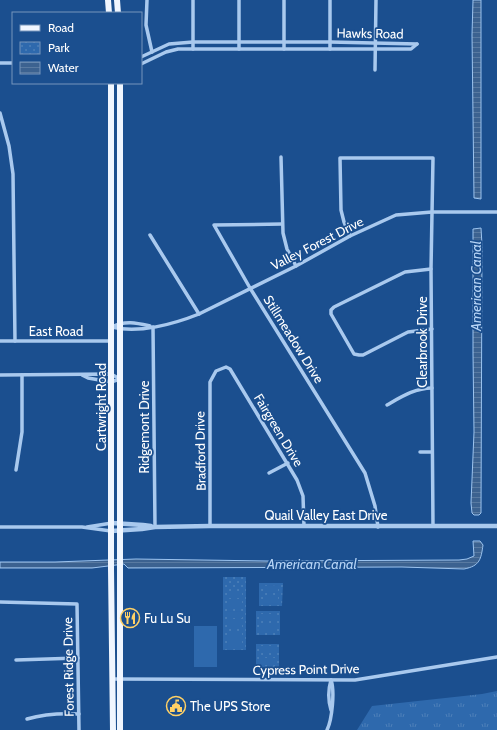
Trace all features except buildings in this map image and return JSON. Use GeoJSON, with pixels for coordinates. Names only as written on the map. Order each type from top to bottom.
{"type":"FeatureCollection","features":[{"type":"Feature","properties":{"kind":"main road"},"geometry":{"type":"LineString","coordinates":[[108,0],[109,12]]}},
{"type":"Feature","properties":{"kind":"main road"},"geometry":{"type":"LineString","coordinates":[[117,0],[118,12]]}},
{"type":"Feature","properties":{"kind":"main road","name":"Cartwright Road"},"geometry":{"type":"LineString","coordinates":[[111,84],[111,569],[113,730]]}},
{"type":"Feature","properties":{"kind":"main road","name":"Cartwright Road"},"geometry":{"type":"LineString","coordinates":[[120,84],[120,730]]}},
{"type":"Feature","properties":{"kind":"main road"},"geometry":{"type":"LineString","coordinates":[[112,192],[121,192]]}},
{"type":"Feature","properties":{"kind":"main road"},"geometry":{"type":"LineString","coordinates":[[112,456],[120,456]]}},
{"type":"Feature","properties":{"kind":"street"},"geometry":{"type":"LineString","coordinates":[[147,0],[146,25],[152,52]]}},
{"type":"Feature","properties":{"kind":"street"},"geometry":{"type":"LineString","coordinates":[[193,0],[193,49]]}},
{"type":"Feature","properties":{"kind":"street"},"geometry":{"type":"LineString","coordinates":[[238,0],[239,49]]}},
{"type":"Feature","properties":{"kind":"street"},"geometry":{"type":"LineString","coordinates":[[284,0],[284,49]]}},
{"type":"Feature","properties":{"kind":"street"},"geometry":{"type":"LineString","coordinates":[[330,0],[330,49]]}},
{"type":"Feature","properties":{"kind":"street"},"geometry":{"type":"LineString","coordinates":[[375,70],[376,0]]}},
{"type":"Feature","properties":{"kind":"street","name":"Hawks Road"},"geometry":{"type":"LineString","coordinates":[[142,57],[169,44],[193,42],[375,42],[417,44],[410,48],[375,49],[172,50],[142,64]]}},
{"type":"Feature","properties":{"kind":"street"},"geometry":{"type":"LineString","coordinates":[[0,63],[12,63]]}},
{"type":"Feature","properties":{"kind":"street"},"geometry":{"type":"LineString","coordinates":[[0,113],[9,146],[13,174],[15,341]]}},
{"type":"Feature","properties":{"kind":"street"},"geometry":{"type":"LineString","coordinates":[[281,158],[282,224],[284,242],[296,266]]}},
{"type":"Feature","properties":{"kind":"street","name":"Clearbrook Drive"},"geometry":{"type":"LineString","coordinates":[[350,236],[341,210],[340,158],[433,158],[433,526]]}},
{"type":"Feature","properties":{"kind":"street","name":"Valley Forest Drive"},"geometry":{"type":"LineString","coordinates":[[112,327],[153,327],[199,314],[296,266],[350,236],[396,215],[432,212],[497,212]]}},
{"type":"Feature","properties":{"kind":"street","name":"Stillmeadow Drive"},"geometry":{"type":"LineString","coordinates":[[282,224],[214,225],[250,288],[364,473],[375,506],[378,527]]}},
{"type":"Feature","properties":{"kind":"street"},"geometry":{"type":"LineString","coordinates":[[150,235],[199,314]]}},
{"type":"Feature","properties":{"kind":"street"},"geometry":{"type":"LineString","coordinates":[[432,269],[405,272],[334,307],[331,310],[331,314],[354,354],[359,355],[363,355],[408,332],[432,329]]}},
{"type":"Feature","properties":{"kind":"street","name":"Valley Forest Drive"},"geometry":{"type":"LineString","coordinates":[[112,327],[137,323],[153,327]]}},
{"type":"Feature","properties":{"kind":"street","name":"Ridgemont Drive"},"geometry":{"type":"LineString","coordinates":[[153,327],[155,527]]}},
{"type":"Feature","properties":{"kind":"street","name":"East Road"},"geometry":{"type":"LineString","coordinates":[[0,341],[112,341]]}},
{"type":"Feature","properties":{"kind":"street","name":"Fairgreen Drive"},"geometry":{"type":"LineString","coordinates":[[212,377],[216,371],[226,367],[230,369],[297,480],[303,496],[304,526]]}},
{"type":"Feature","properties":{"kind":"street"},"geometry":{"type":"LineString","coordinates":[[0,375],[111,374],[120,378]]}},
{"type":"Feature","properties":{"kind":"street"},"geometry":{"type":"LineString","coordinates":[[16,470],[22,432],[22,375]]}},
{"type":"Feature","properties":{"kind":"street"},"geometry":{"type":"LineString","coordinates":[[81,375],[88,378],[111,382],[120,378]]}},
{"type":"Feature","properties":{"kind":"street","name":"Bradford Drive"},"geometry":{"type":"LineString","coordinates":[[210,526],[209,390],[212,377]]}},
{"type":"Feature","properties":{"kind":"street"},"geometry":{"type":"LineString","coordinates":[[387,405],[414,390],[432,388]]}},
{"type":"Feature","properties":{"kind":"street"},"geometry":{"type":"LineString","coordinates":[[420,452],[432,452]]}},
{"type":"Feature","properties":{"kind":"street"},"geometry":{"type":"LineString","coordinates":[[269,472],[288,463]]}},
{"type":"Feature","properties":{"kind":"street","name":"Quail Valley East Drive"},"geometry":{"type":"LineString","coordinates":[[82,528],[112,523],[155,527]]}},
{"type":"Feature","properties":{"kind":"street","name":"Quail Valley East Drive"},"geometry":{"type":"LineString","coordinates":[[0,527],[82,528],[120,531],[155,527],[210,526],[497,526]]}},
{"type":"Feature","properties":{"kind":"street","name":"Forest Ridge Drive"},"geometry":{"type":"LineString","coordinates":[[0,602],[77,604],[79,730]]}},
{"type":"Feature","properties":{"kind":"street","name":"Cypress Point Drive"},"geometry":{"type":"LineString","coordinates":[[113,679],[355,680],[497,657]]}},
{"type":"Feature","properties":{"kind":"street"},"geometry":{"type":"LineString","coordinates":[[16,660],[78,658]]}},
{"type":"Feature","properties":{"kind":"street"},"geometry":{"type":"LineString","coordinates":[[327,730],[331,711],[329,687],[331,680]]}},
{"type":"Feature","properties":{"kind":"street"},"geometry":{"type":"LineString","coordinates":[[27,719],[60,713],[79,714]]}},
{"type":"Feature","properties":{"kind":"green space"},"geometry":{"type":"Polygon","coordinates":[[[223,577],[246,577],[246,650],[223,650],[223,577]]]}},
{"type":"Feature","properties":{"kind":"green space"},"geometry":{"type":"Polygon","coordinates":[[[259,583],[283,583],[282,606],[259,606],[259,583]]]}},
{"type":"Feature","properties":{"kind":"green space"},"geometry":{"type":"Polygon","coordinates":[[[278,585],[278,592],[263,593],[263,586],[278,585]]]}},
{"type":"Feature","properties":{"kind":"green space"},"geometry":{"type":"Polygon","coordinates":[[[227,591],[242,591],[242,598],[227,598],[227,591]]]}},
{"type":"Feature","properties":{"kind":"green space"},"geometry":{"type":"Polygon","coordinates":[[[263,597],[278,597],[278,603],[263,604],[263,597]]]}},
{"type":"Feature","properties":{"kind":"green space"},"geometry":{"type":"Polygon","coordinates":[[[227,600],[242,600],[242,607],[227,607],[227,600]]]}},
{"type":"Feature","properties":{"kind":"green space"},"geometry":{"type":"Polygon","coordinates":[[[227,611],[242,612],[242,618],[227,618],[227,611]]]}},
{"type":"Feature","properties":{"kind":"green space"},"geometry":{"type":"Polygon","coordinates":[[[256,611],[280,611],[280,635],[256,635],[256,611]]]}},
{"type":"Feature","properties":{"kind":"green space"},"geometry":{"type":"Polygon","coordinates":[[[260,614],[275,614],[275,621],[260,621],[260,614]]]}},
{"type":"Feature","properties":{"kind":"green space"},"geometry":{"type":"Polygon","coordinates":[[[227,621],[242,621],[242,628],[227,628],[227,621]]]}},
{"type":"Feature","properties":{"kind":"green space"},"geometry":{"type":"Polygon","coordinates":[[[260,625],[275,625],[275,632],[260,632],[260,625]]]}},
{"type":"Feature","properties":{"kind":"green space"},"geometry":{"type":"Polygon","coordinates":[[[194,626],[217,626],[217,667],[194,667],[194,626]]]}},
{"type":"Feature","properties":{"kind":"green space"},"geometry":{"type":"Polygon","coordinates":[[[227,632],[242,632],[242,639],[227,639],[227,632]]]}},
{"type":"Feature","properties":{"kind":"green space"},"geometry":{"type":"Polygon","coordinates":[[[227,641],[242,641],[242,648],[228,648],[227,641]]]}},
{"type":"Feature","properties":{"kind":"green space"},"geometry":{"type":"Polygon","coordinates":[[[256,644],[279,644],[279,667],[256,667],[256,644]]]}},
{"type":"Feature","properties":{"kind":"green space"},"geometry":{"type":"Polygon","coordinates":[[[260,646],[275,646],[275,653],[260,653],[260,646]]]}},
{"type":"Feature","properties":{"kind":"green space"},"geometry":{"type":"Polygon","coordinates":[[[260,658],[275,658],[275,665],[260,665],[260,658]]]}},
{"type":"Feature","properties":{"kind":"green space"},"geometry":{"type":"Polygon","coordinates":[[[497,691],[497,730],[357,730],[372,706],[497,691]]]}},
{"type":"Feature","properties":{"kind":"water"},"geometry":{"type":"Polygon","coordinates":[[[473,0],[481,0],[481,199],[474,198],[473,0]]]}},
{"type":"Feature","properties":{"kind":"water","name":"American Canal"},"geometry":{"type":"Polygon","coordinates":[[[481,228],[481,513],[479,515],[474,515],[472,513],[471,503],[474,432],[473,229],[481,228]]]}},
{"type":"Feature","properties":{"kind":"water","name":"American Canal"},"geometry":{"type":"Polygon","coordinates":[[[473,541],[480,541],[483,545],[480,558],[477,564],[464,569],[402,567],[128,568],[124,564],[92,568],[0,568],[0,562],[55,562],[136,559],[267,561],[459,560],[474,556],[473,541]]]}},
{"type":"Feature","properties":{"kind":"place","name":"Fu Lu Su"},"geometry":{"type":"Point","coordinates":[130,618]}},
{"type":"Feature","properties":{"kind":"place","name":"The UPS Store"},"geometry":{"type":"Point","coordinates":[176,706]}}]}
